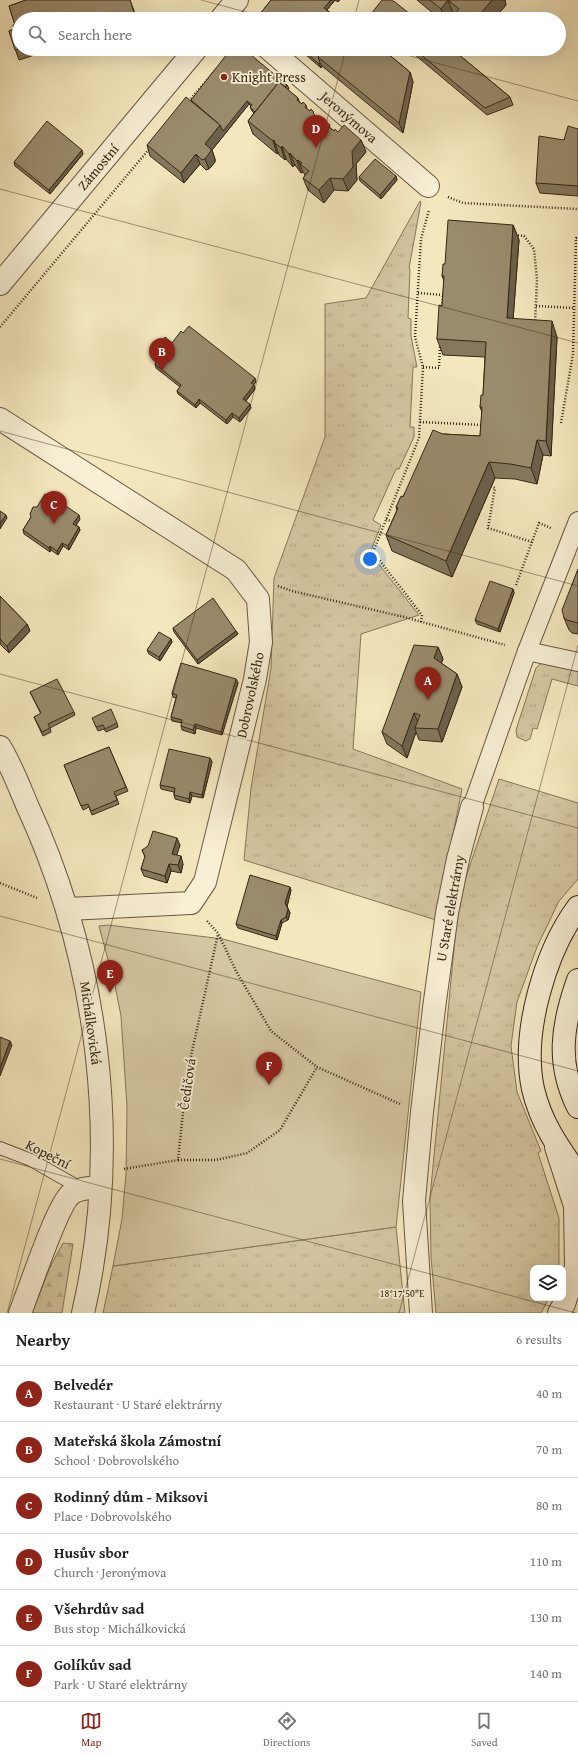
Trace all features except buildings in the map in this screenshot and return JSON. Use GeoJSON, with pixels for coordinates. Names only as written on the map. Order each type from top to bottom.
{"type":"FeatureCollection","features":[{"type":"Feature","properties":{"kind":"street","name":"Zámostní"},"geometry":{"type":"LineString","coordinates":[[3,276],[190,56]]}},
{"type":"Feature","properties":{"kind":"street","name":"Jeronýmova"},"geometry":{"type":"LineString","coordinates":[[278,56],[433,196]]}},
{"type":"Feature","properties":{"kind":"street","name":"Dobrovolského"},"geometry":{"type":"LineString","coordinates":[[0,418],[236,570],[258,599],[261,642],[255,679],[206,882],[191,903],[68,910]]}},
{"type":"Feature","properties":{"kind":"street","name":"U Staré elektrárny"},"geometry":{"type":"LineString","coordinates":[[421,1313],[414,1201],[421,1120],[447,913],[458,859],[472,807],[527,652],[575,528]]}},
{"type":"Feature","properties":{"kind":"street"},"geometry":{"type":"LineString","coordinates":[[527,652],[578,662]]}},
{"type":"Feature","properties":{"kind":"street","name":"Michálkovická"},"geometry":{"type":"LineString","coordinates":[[0,747],[45,842],[68,910],[85,980],[92,1020],[100,1089],[94,1182],[93,1261],[83,1313]]}},
{"type":"Feature","properties":{"kind":"street"},"geometry":{"type":"LineString","coordinates":[[558,1313],[564,1304],[576,1267],[575,1206],[553,1140],[542,1116],[533,1088],[531,1045],[539,990],[562,932],[578,907]]}},
{"type":"Feature","properties":{"kind":"street"},"geometry":{"type":"LineString","coordinates":[[578,980],[569,1006],[564,1037],[564,1066],[571,1093],[578,1107]]}},
{"type":"Feature","properties":{"kind":"street"},"geometry":{"type":"LineString","coordinates":[[553,1140],[578,1175]]}},
{"type":"Feature","properties":{"kind":"street"},"geometry":{"type":"LineString","coordinates":[[20,1313],[62,1205],[69,1195],[94,1182]]}},
{"type":"Feature","properties":{"kind":"lane","name":"Kopeční"},"geometry":{"type":"LineString","coordinates":[[0,1148],[94,1182]]}},
{"type":"Feature","properties":{"kind":"path"},"geometry":{"type":"LineString","coordinates":[[187,103],[217,67]]}},
{"type":"Feature","properties":{"kind":"path"},"geometry":{"type":"LineString","coordinates":[[0,327],[152,145]]}},
{"type":"Feature","properties":{"kind":"path"},"geometry":{"type":"LineString","coordinates":[[421,622],[422,615],[373,552],[419,438],[423,367],[415,336],[421,239],[433,196],[463,203],[578,209]]}},
{"type":"Feature","properties":{"kind":"path"},"geometry":{"type":"LineString","coordinates":[[510,235],[524,236],[534,249],[537,280],[535,328]]}},
{"type":"Feature","properties":{"kind":"path"},"geometry":{"type":"LineString","coordinates":[[562,423],[573,354],[576,238],[578,238]]}},
{"type":"Feature","properties":{"kind":"path"},"geometry":{"type":"LineString","coordinates":[[418,293],[450,295]]}},
{"type":"Feature","properties":{"kind":"path"},"geometry":{"type":"LineString","coordinates":[[442,317],[443,294]]}},
{"type":"Feature","properties":{"kind":"path"},"geometry":{"type":"LineString","coordinates":[[536,306],[574,308]]}},
{"type":"Feature","properties":{"kind":"path"},"geometry":{"type":"LineString","coordinates":[[423,367],[440,368],[441,339]]}},
{"type":"Feature","properties":{"kind":"path"},"geometry":{"type":"LineString","coordinates":[[420,422],[487,425]]}},
{"type":"Feature","properties":{"kind":"path"},"geometry":{"type":"LineString","coordinates":[[491,486],[495,488],[488,528],[532,542]]}},
{"type":"Feature","properties":{"kind":"path"},"geometry":{"type":"LineString","coordinates":[[386,519],[397,524]]}},
{"type":"Feature","properties":{"kind":"path"},"geometry":{"type":"LineString","coordinates":[[516,585],[539,523],[575,528]]}},
{"type":"Feature","properties":{"kind":"path"},"geometry":{"type":"LineString","coordinates":[[292,591],[421,622],[527,652]]}},
{"type":"Feature","properties":{"kind":"path"},"geometry":{"type":"LineString","coordinates":[[0,883],[68,910]]}},
{"type":"Feature","properties":{"kind":"path","name":"Čedičová"},"geometry":{"type":"LineString","coordinates":[[178,1160],[187,1074],[218,933],[236,971],[271,1031],[317,1067]]}},
{"type":"Feature","properties":{"kind":"path"},"geometry":{"type":"LineString","coordinates":[[94,1182],[129,1169],[178,1160],[216,1160],[247,1153],[280,1130],[317,1067],[380,1096]]}},
{"type":"Feature","properties":{"kind":"green space"},"geometry":{"type":"Polygon","coordinates":[[[420,201],[409,268],[408,318],[411,319],[411,336],[417,367],[413,367],[410,427],[414,427],[414,437],[399,469],[396,469],[373,520],[381,525],[370,553],[419,615],[361,634],[353,749],[462,789],[436,920],[244,860],[251,788],[271,668],[274,578],[325,437],[325,304],[366,298],[420,201]]]}},
{"type":"Feature","properties":{"kind":"green space"},"geometry":{"type":"Polygon","coordinates":[[[545,662],[578,668],[578,686],[552,679],[537,729],[533,728],[530,739],[526,741],[517,737],[516,730],[536,668],[545,662]]]}},
{"type":"Feature","properties":{"kind":"green space"},"geometry":{"type":"Polygon","coordinates":[[[499,779],[578,803],[578,879],[559,901],[537,947],[517,1002],[511,1046],[517,1092],[541,1151],[538,1153],[559,1218],[559,1265],[530,1265],[530,1301],[547,1301],[541,1313],[436,1313],[431,1257],[430,1197],[459,898],[499,779]]]}},
{"type":"Feature","properties":{"kind":"green space"},"geometry":{"type":"Polygon","coordinates":[[[108,925],[223,939],[421,992],[396,1227],[113,1266],[122,1219],[126,1174],[127,1107],[121,1016],[115,986],[99,926],[108,925]]]}},
{"type":"Feature","properties":{"kind":"green space"},"geometry":{"type":"Polygon","coordinates":[[[396,1227],[405,1313],[103,1313],[113,1266],[396,1227]]]}},
{"type":"Feature","properties":{"kind":"green space"},"geometry":{"type":"Polygon","coordinates":[[[63,1243],[73,1244],[62,1313],[32,1313],[51,1265],[63,1243]]]}},
{"type":"Feature","properties":{"kind":"place","name":"Knight Press"},"geometry":{"type":"Point","coordinates":[224,77]}},
{"type":"Feature","properties":{"kind":"place","name":"Husův sbor"},"geometry":{"type":"Point","coordinates":[316,148]}},
{"type":"Feature","properties":{"kind":"place","name":"Mateřská škola Zámostní"},"geometry":{"type":"Point","coordinates":[162,371]}},
{"type":"Feature","properties":{"kind":"place","name":"Rodinný dům - Miksovi"},"geometry":{"type":"Point","coordinates":[54,524]}},
{"type":"Feature","properties":{"kind":"place","name":"Belvedér"},"geometry":{"type":"Point","coordinates":[428,700]}},
{"type":"Feature","properties":{"kind":"place","name":"Všehrdův sad"},"geometry":{"type":"Point","coordinates":[110,993]}},
{"type":"Feature","properties":{"kind":"place","name":"Golíkův sad"},"geometry":{"type":"Point","coordinates":[269,1085]}}]}
